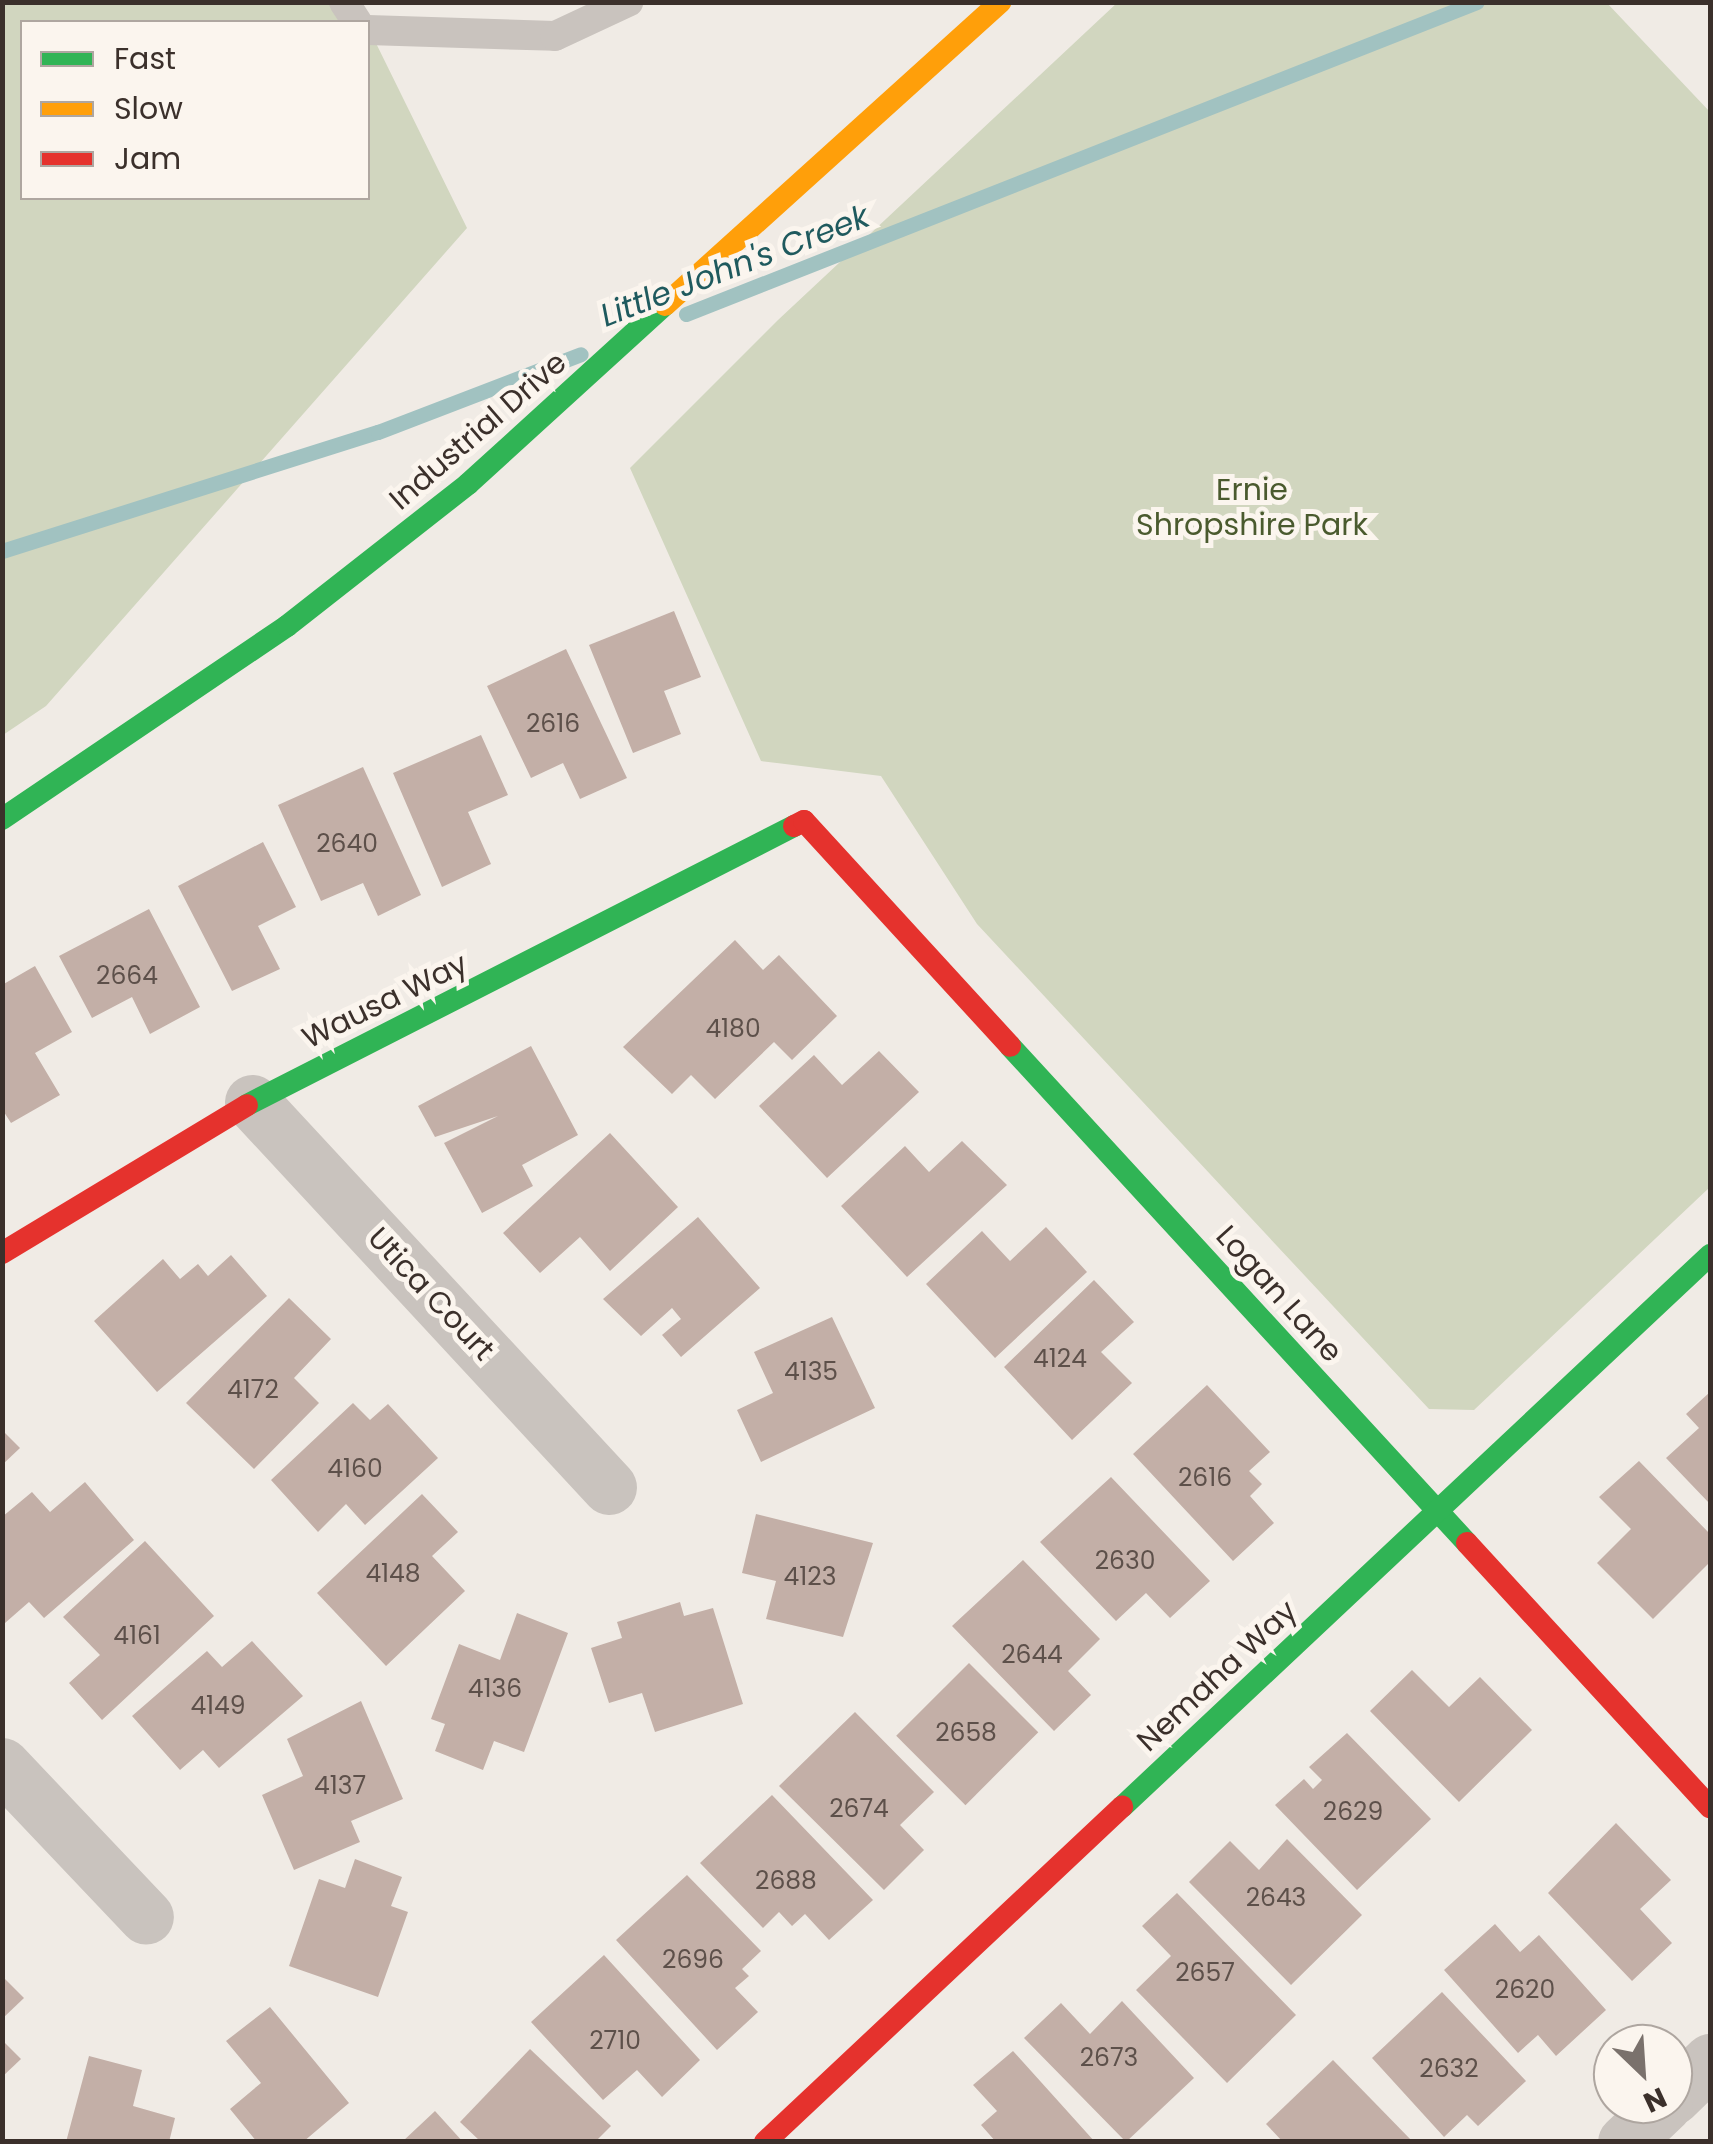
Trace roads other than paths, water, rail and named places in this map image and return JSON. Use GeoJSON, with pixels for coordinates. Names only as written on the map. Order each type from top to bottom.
{"type":"FeatureCollection","features":[{"type":"Feature","properties":{"kind":"street","name":"Industrial Drive"},"geometry":{"type":"LineString","coordinates":[[2,819],[287,626],[468,484],[1000,2]]}},
{"type":"Feature","properties":{"kind":"street","name":"Wausa Way"},"geometry":{"type":"LineString","coordinates":[[2,1253],[252,1102],[804,820]]}},
{"type":"Feature","properties":{"kind":"street","name":"Logan Lane"},"geometry":{"type":"LineString","coordinates":[[804,820],[1710,1807]]}},
{"type":"Feature","properties":{"kind":"street","name":"Utica Court"},"geometry":{"type":"LineString","coordinates":[[252,1102],[609,1487]]}},
{"type":"Feature","properties":{"kind":"street","name":"Nemaha Way"},"geometry":{"type":"LineString","coordinates":[[765,2142],[1710,1255]]}},
{"type":"Feature","properties":{"kind":"street"},"geometry":{"type":"LineString","coordinates":[[2,1765],[146,1917]]}},
{"type":"Feature","properties":{"kind":"street"},"geometry":{"type":"LineString","coordinates":[[1625,2142],[1644,2124]]}},
{"type":"Feature","properties":{"kind":"lane"},"geometry":{"type":"LineString","coordinates":[[370,31],[382,36],[555,36],[628,2]]}},
{"type":"Feature","properties":{"kind":"waterway","name":"Little John's Creek"},"geometry":{"type":"LineString","coordinates":[[686,314],[1477,2]]}},
{"type":"Feature","properties":{"kind":"waterway","name":"Little John's Creek"},"geometry":{"type":"LineString","coordinates":[[2,551],[378,432],[581,354]]}},
{"type":"Feature","properties":{"kind":"park label","name":"Ernie Shropshire Park"},"geometry":{"type":"Point","coordinates":[1252,507]}}]}
